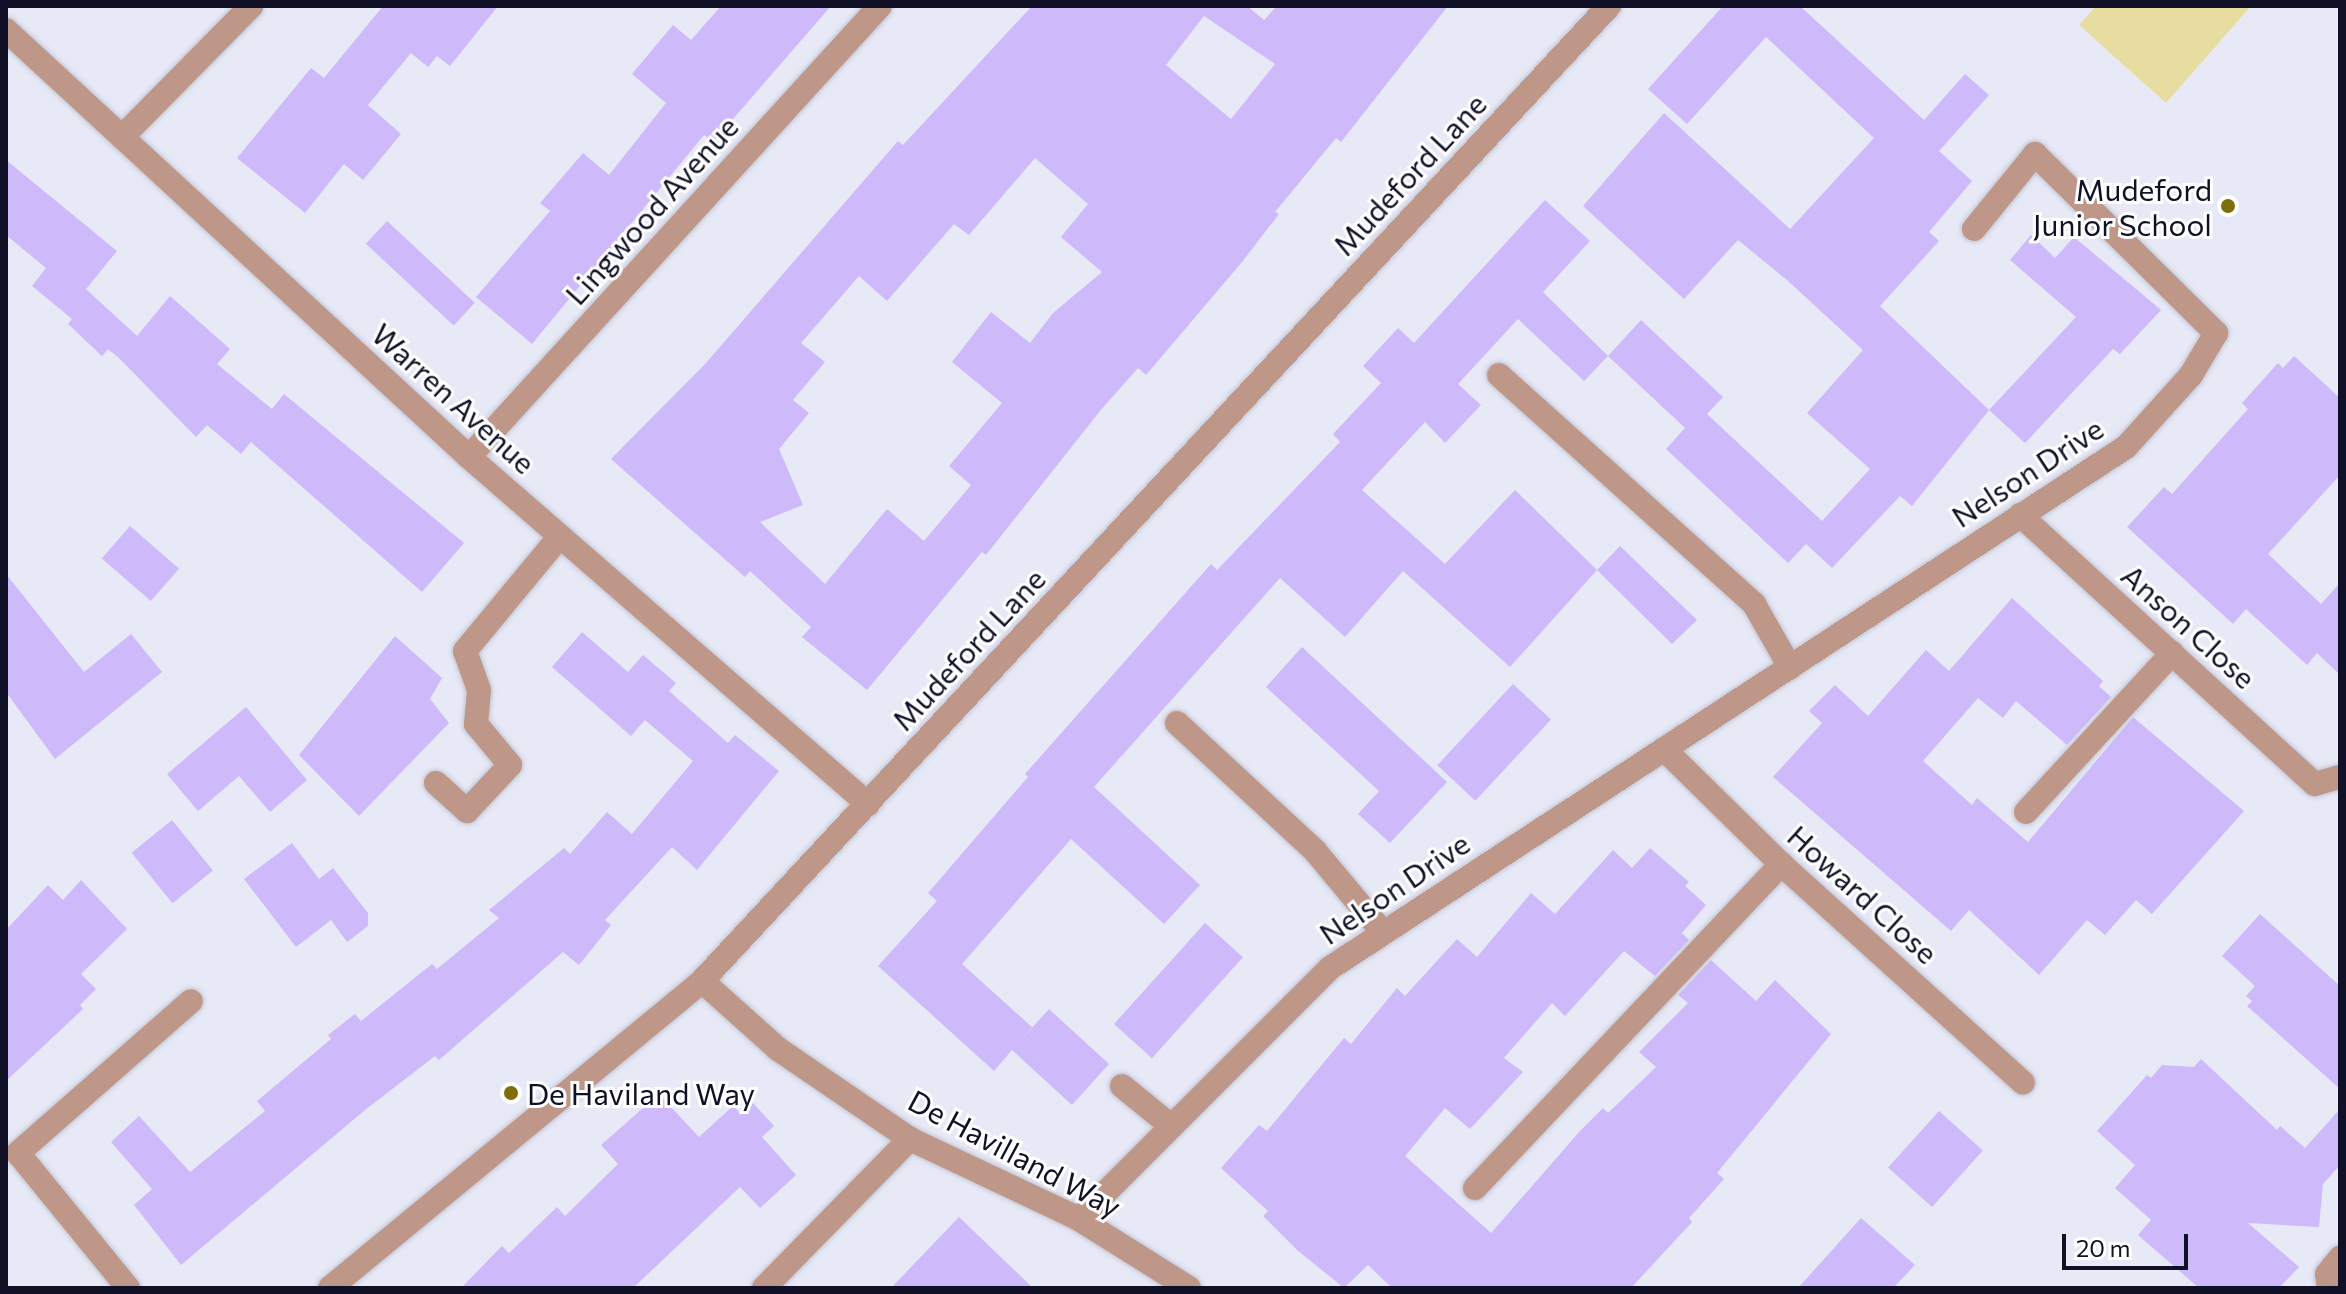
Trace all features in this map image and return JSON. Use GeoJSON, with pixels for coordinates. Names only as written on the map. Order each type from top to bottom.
{"type":"FeatureCollection","features":[{"type":"Feature","properties":{"kind":"street"},"geometry":{"type":"LineString","coordinates":[[122,137],[251,6]]}},
{"type":"Feature","properties":{"kind":"street","name":"Lingwood Avenue"},"geometry":{"type":"LineString","coordinates":[[469,457],[880,6]]}},
{"type":"Feature","properties":{"kind":"street","name":"Mudeford Lane"},"geometry":{"type":"LineString","coordinates":[[330,1288],[702,981],[1609,6]]}},
{"type":"Feature","properties":{"kind":"street","name":"Warren Avenue"},"geometry":{"type":"LineString","coordinates":[[6,30],[469,457],[868,804]]}},
{"type":"Feature","properties":{"kind":"street","name":"Nelson Drive"},"geometry":{"type":"LineString","coordinates":[[1079,1219],[1330,968],[1382,931],[2126,447],[2191,375],[2216,333],[2035,154],[1974,229]]}},
{"type":"Feature","properties":{"kind":"street"},"geometry":{"type":"LineString","coordinates":[[1499,375],[1754,604],[1790,667]]}},
{"type":"Feature","properties":{"kind":"street","name":"Anson Close"},"geometry":{"type":"LineString","coordinates":[[2020,515],[2315,784],[2340,777]]}},
{"type":"Feature","properties":{"kind":"street"},"geometry":{"type":"LineString","coordinates":[[436,783],[467,811],[510,765],[476,724],[479,690],[465,651],[560,536]]}},
{"type":"Feature","properties":{"kind":"street"},"geometry":{"type":"LineString","coordinates":[[2026,812],[2172,653]]}},
{"type":"Feature","properties":{"kind":"street"},"geometry":{"type":"LineString","coordinates":[[1177,723],[1315,851],[1382,931]]}},
{"type":"Feature","properties":{"kind":"street","name":"Howard Close"},"geometry":{"type":"LineString","coordinates":[[1664,749],[1781,864],[2023,1083]]}},
{"type":"Feature","properties":{"kind":"street"},"geometry":{"type":"LineString","coordinates":[[1475,1188],[1781,864]]}},
{"type":"Feature","properties":{"kind":"street","name":"De Havilland Way"},"geometry":{"type":"LineString","coordinates":[[702,981],[778,1049],[910,1139],[1079,1219],[1189,1288]]}},
{"type":"Feature","properties":{"kind":"street"},"geometry":{"type":"LineString","coordinates":[[128,1288],[18,1153],[191,1001]]}},
{"type":"Feature","properties":{"kind":"street"},"geometry":{"type":"LineString","coordinates":[[1122,1086],[1171,1126]]}},
{"type":"Feature","properties":{"kind":"street"},"geometry":{"type":"LineString","coordinates":[[764,1288],[910,1139]]}},
{"type":"Feature","properties":{"kind":"street"},"geometry":{"type":"LineString","coordinates":[[2329,1288],[2327,1274],[2340,1258]]}},
{"type":"Feature","properties":{"kind":"shaded area"},"geometry":{"type":"Polygon","coordinates":[[[2096,6],[2251,6],[2166,103],[2079,25],[2096,6]]]}},
{"type":"Feature","properties":{"kind":"building"},"geometry":{"type":"Polygon","coordinates":[[[383,6],[498,6],[450,66],[437,56],[428,67],[411,53],[368,105],[401,134],[363,180],[344,164],[305,213],[237,158],[311,68],[324,78],[383,6]]]}},
{"type":"Feature","properties":{"kind":"building"},"geometry":{"type":"Polygon","coordinates":[[[721,6],[831,6],[713,142],[704,135],[532,344],[476,297],[550,211],[540,203],[583,153],[609,175],[666,103],[632,74],[673,25],[691,40],[721,6]]]}},
{"type":"Feature","properties":{"kind":"building"},"geometry":{"type":"Polygon","coordinates":[[[1032,6],[1247,6],[1264,20],[1277,6],[1448,6],[1341,142],[1336,138],[1275,212],[1279,214],[1242,262],[1146,375],[1138,368],[1100,411],[986,555],[982,552],[867,690],[802,637],[811,627],[750,571],[745,577],[611,459],[706,363],[898,141],[903,145],[1032,6]],[[1204,16],[1166,65],[1231,119],[1275,64],[1204,16]],[[1035,158],[969,235],[954,224],[887,301],[859,276],[801,343],[825,362],[793,400],[809,413],[779,449],[803,505],[760,522],[825,584],[887,509],[924,541],[971,485],[949,466],[1002,403],[952,362],[991,312],[1030,343],[1053,313],[1102,272],[1061,237],[1088,204],[1035,158]]]}},
{"type":"Feature","properties":{"kind":"building"},"geometry":{"type":"Polygon","coordinates":[[[1723,6],[1800,6],[1924,120],[1965,74],[1989,95],[1939,151],[1972,181],[1929,232],[1939,241],[1880,306],[1989,410],[1912,506],[1900,496],[1832,568],[1806,544],[1788,563],[1666,449],[1685,428],[1608,356],[1641,320],[1723,397],[1707,414],[1822,521],[1870,469],[1807,413],[1863,350],[1787,280],[1738,240],[1684,299],[1583,206],[1664,113],[1790,229],[1874,138],[1766,37],[1687,124],[1648,89],[1723,6]]]}},
{"type":"Feature","properties":{"kind":"building"},"geometry":{"type":"Polygon","coordinates":[[[6,160],[117,251],[86,289],[137,336],[170,296],[230,349],[217,364],[272,409],[284,394],[464,543],[422,592],[251,442],[241,454],[207,425],[196,437],[119,358],[108,349],[102,356],[68,324],[72,319],[32,286],[46,268],[6,235],[6,160]]]}},
{"type":"Feature","properties":{"kind":"building"},"geometry":{"type":"Polygon","coordinates":[[[1545,200],[1590,241],[1543,292],[1608,356],[1584,381],[1518,319],[1458,384],[1481,405],[1445,443],[1425,422],[1362,490],[1445,564],[1515,490],[1597,570],[1510,667],[1403,571],[1345,637],[1280,578],[1094,787],[1200,885],[1164,924],[1071,839],[962,964],[1032,1027],[1020,1041],[1049,1009],[1109,1064],[1072,1105],[1012,1050],[994,1071],[878,966],[937,901],[928,893],[1028,777],[1025,774],[1211,564],[1217,570],[1340,442],[1333,434],[1381,383],[1363,366],[1398,328],[1414,343],[1545,200]]]}},
{"type":"Feature","properties":{"kind":"building"},"geometry":{"type":"Polygon","coordinates":[[[387,221],[475,303],[454,326],[366,244],[387,221]]]}},
{"type":"Feature","properties":{"kind":"building"},"geometry":{"type":"Polygon","coordinates":[[[2031,235],[2055,258],[2074,237],[2161,310],[2120,354],[2113,349],[2025,443],[1989,410],[2076,317],[2010,260],[2031,235]]]}},
{"type":"Feature","properties":{"kind":"building"},"geometry":{"type":"Polygon","coordinates":[[[2294,356],[2340,398],[2340,475],[2268,554],[2321,604],[2340,583],[2340,675],[2317,653],[2307,665],[2246,609],[2233,624],[2127,527],[2164,487],[2172,494],[2248,409],[2242,403],[2278,363],[2283,368],[2294,356]]]}},
{"type":"Feature","properties":{"kind":"building"},"geometry":{"type":"Polygon","coordinates":[[[130,526],[179,569],[151,601],[102,558],[130,526]]]}},
{"type":"Feature","properties":{"kind":"building"},"geometry":{"type":"Polygon","coordinates":[[[1620,546],[1697,620],[1672,644],[1597,570],[1620,546]]]}},
{"type":"Feature","properties":{"kind":"building"},"geometry":{"type":"Polygon","coordinates":[[[6,574],[84,672],[131,634],[162,672],[55,759],[6,692],[6,574]]]}},
{"type":"Feature","properties":{"kind":"building"},"geometry":{"type":"Polygon","coordinates":[[[2012,598],[2103,681],[2099,686],[2111,697],[2067,745],[2016,701],[2003,718],[1978,698],[1923,761],[1972,805],[1977,798],[2028,842],[2133,717],[2244,811],[2152,914],[2136,900],[2105,935],[2087,920],[2039,975],[1969,910],[1951,931],[1773,777],[1822,723],[1809,711],[1835,685],[1868,716],[1926,650],[1949,671],[2012,598]]]}},
{"type":"Feature","properties":{"kind":"building"},"geometry":{"type":"Polygon","coordinates":[[[582,632],[628,672],[643,655],[676,683],[669,691],[728,743],[735,735],[779,771],[697,870],[672,847],[605,920],[611,925],[579,965],[563,952],[439,1060],[435,1056],[365,1110],[181,1265],[134,1205],[152,1189],[111,1142],[139,1116],[190,1172],[265,1111],[257,1101],[331,1039],[328,1035],[355,1014],[361,1021],[432,964],[437,969],[499,918],[489,910],[564,848],[570,854],[607,812],[632,834],[693,761],[645,720],[631,736],[552,667],[582,632]]]}},
{"type":"Feature","properties":{"kind":"building"},"geometry":{"type":"Polygon","coordinates":[[[395,636],[442,678],[430,699],[449,723],[359,816],[299,755],[395,636]]]}},
{"type":"Feature","properties":{"kind":"building"},"geometry":{"type":"Polygon","coordinates":[[[1302,647],[1447,782],[1390,843],[1358,814],[1379,791],[1266,687],[1302,647]]]}},
{"type":"Feature","properties":{"kind":"building"},"geometry":{"type":"Polygon","coordinates":[[[1513,684],[1551,719],[1475,801],[1437,765],[1513,684]]]}},
{"type":"Feature","properties":{"kind":"building"},"geometry":{"type":"Polygon","coordinates":[[[246,707],[307,780],[270,812],[239,776],[198,811],[167,774],[246,707]]]}},
{"type":"Feature","properties":{"kind":"building"},"geometry":{"type":"Polygon","coordinates":[[[172,820],[213,871],[172,903],[132,853],[172,820]]]}},
{"type":"Feature","properties":{"kind":"building"},"geometry":{"type":"Polygon","coordinates":[[[292,843],[319,879],[333,868],[368,913],[368,926],[347,942],[331,920],[296,947],[244,879],[292,843]]]}},
{"type":"Feature","properties":{"kind":"building"},"geometry":{"type":"Polygon","coordinates":[[[1650,848],[1689,882],[1685,886],[1706,905],[1682,933],[1689,940],[1655,976],[1624,951],[1565,1016],[1552,1003],[1504,1058],[1523,1072],[1470,1129],[1445,1108],[1405,1156],[1491,1233],[1580,1131],[1603,1108],[1608,1113],[1656,1067],[1639,1052],[1688,1003],[1678,995],[1711,960],[1756,1001],[1775,980],[1831,1034],[1717,1173],[1724,1179],[1689,1218],[1692,1222],[1631,1288],[1392,1288],[1368,1265],[1344,1288],[1297,1250],[1263,1216],[1268,1211],[1221,1168],[1259,1125],[1267,1131],[1344,1038],[1351,1044],[1397,988],[1405,996],[1457,939],[1477,957],[1531,893],[1555,914],[1613,850],[1632,868],[1650,848]]]}},
{"type":"Feature","properties":{"kind":"building"},"geometry":{"type":"Polygon","coordinates":[[[81,880],[127,929],[81,974],[96,989],[80,1005],[83,1009],[6,1081],[6,930],[48,885],[63,900],[81,880]]]}},
{"type":"Feature","properties":{"kind":"building"},"geometry":{"type":"Polygon","coordinates":[[[2260,914],[2340,986],[2340,1089],[2247,1006],[2252,1001],[2246,996],[2255,986],[2222,956],[2260,914]]]}},
{"type":"Feature","properties":{"kind":"building"},"geometry":{"type":"Polygon","coordinates":[[[1205,923],[1243,957],[1152,1058],[1114,1024],[1205,923]]]}},
{"type":"Feature","properties":{"kind":"building"},"geometry":{"type":"Polygon","coordinates":[[[2201,1059],[2277,1130],[2280,1126],[2305,1148],[2340,1109],[2340,1165],[2323,1184],[2319,1227],[2248,1223],[2299,1267],[2279,1288],[2199,1288],[2138,1235],[2151,1220],[2115,1188],[2135,1165],[2097,1131],[2147,1075],[2151,1078],[2162,1065],[2194,1067],[2201,1059]]]}},
{"type":"Feature","properties":{"kind":"building"},"geometry":{"type":"Polygon","coordinates":[[[659,1094],[699,1137],[733,1106],[740,1113],[752,1102],[774,1126],[762,1137],[796,1175],[760,1208],[740,1187],[633,1288],[461,1288],[502,1246],[509,1253],[557,1207],[565,1216],[618,1164],[601,1145],[659,1094]]]}},
{"type":"Feature","properties":{"kind":"building"},"geometry":{"type":"Polygon","coordinates":[[[1939,1111],[1983,1150],[1932,1207],[1888,1167],[1939,1111]]]}},
{"type":"Feature","properties":{"kind":"building"},"geometry":{"type":"Polygon","coordinates":[[[959,1217],[1033,1288],[891,1288],[959,1217]]]}},
{"type":"Feature","properties":{"kind":"building"},"geometry":{"type":"Polygon","coordinates":[[[1861,1218],[1915,1265],[1893,1288],[1798,1288],[1861,1218]]]}},
{"type":"Feature","properties":{"kind":"place","name":"Mudeford Junior School"},"geometry":{"type":"Point","coordinates":[2228,206]}},
{"type":"Feature","properties":{"kind":"place","name":"De Haviland Way"},"geometry":{"type":"Point","coordinates":[511,1093]}}]}
